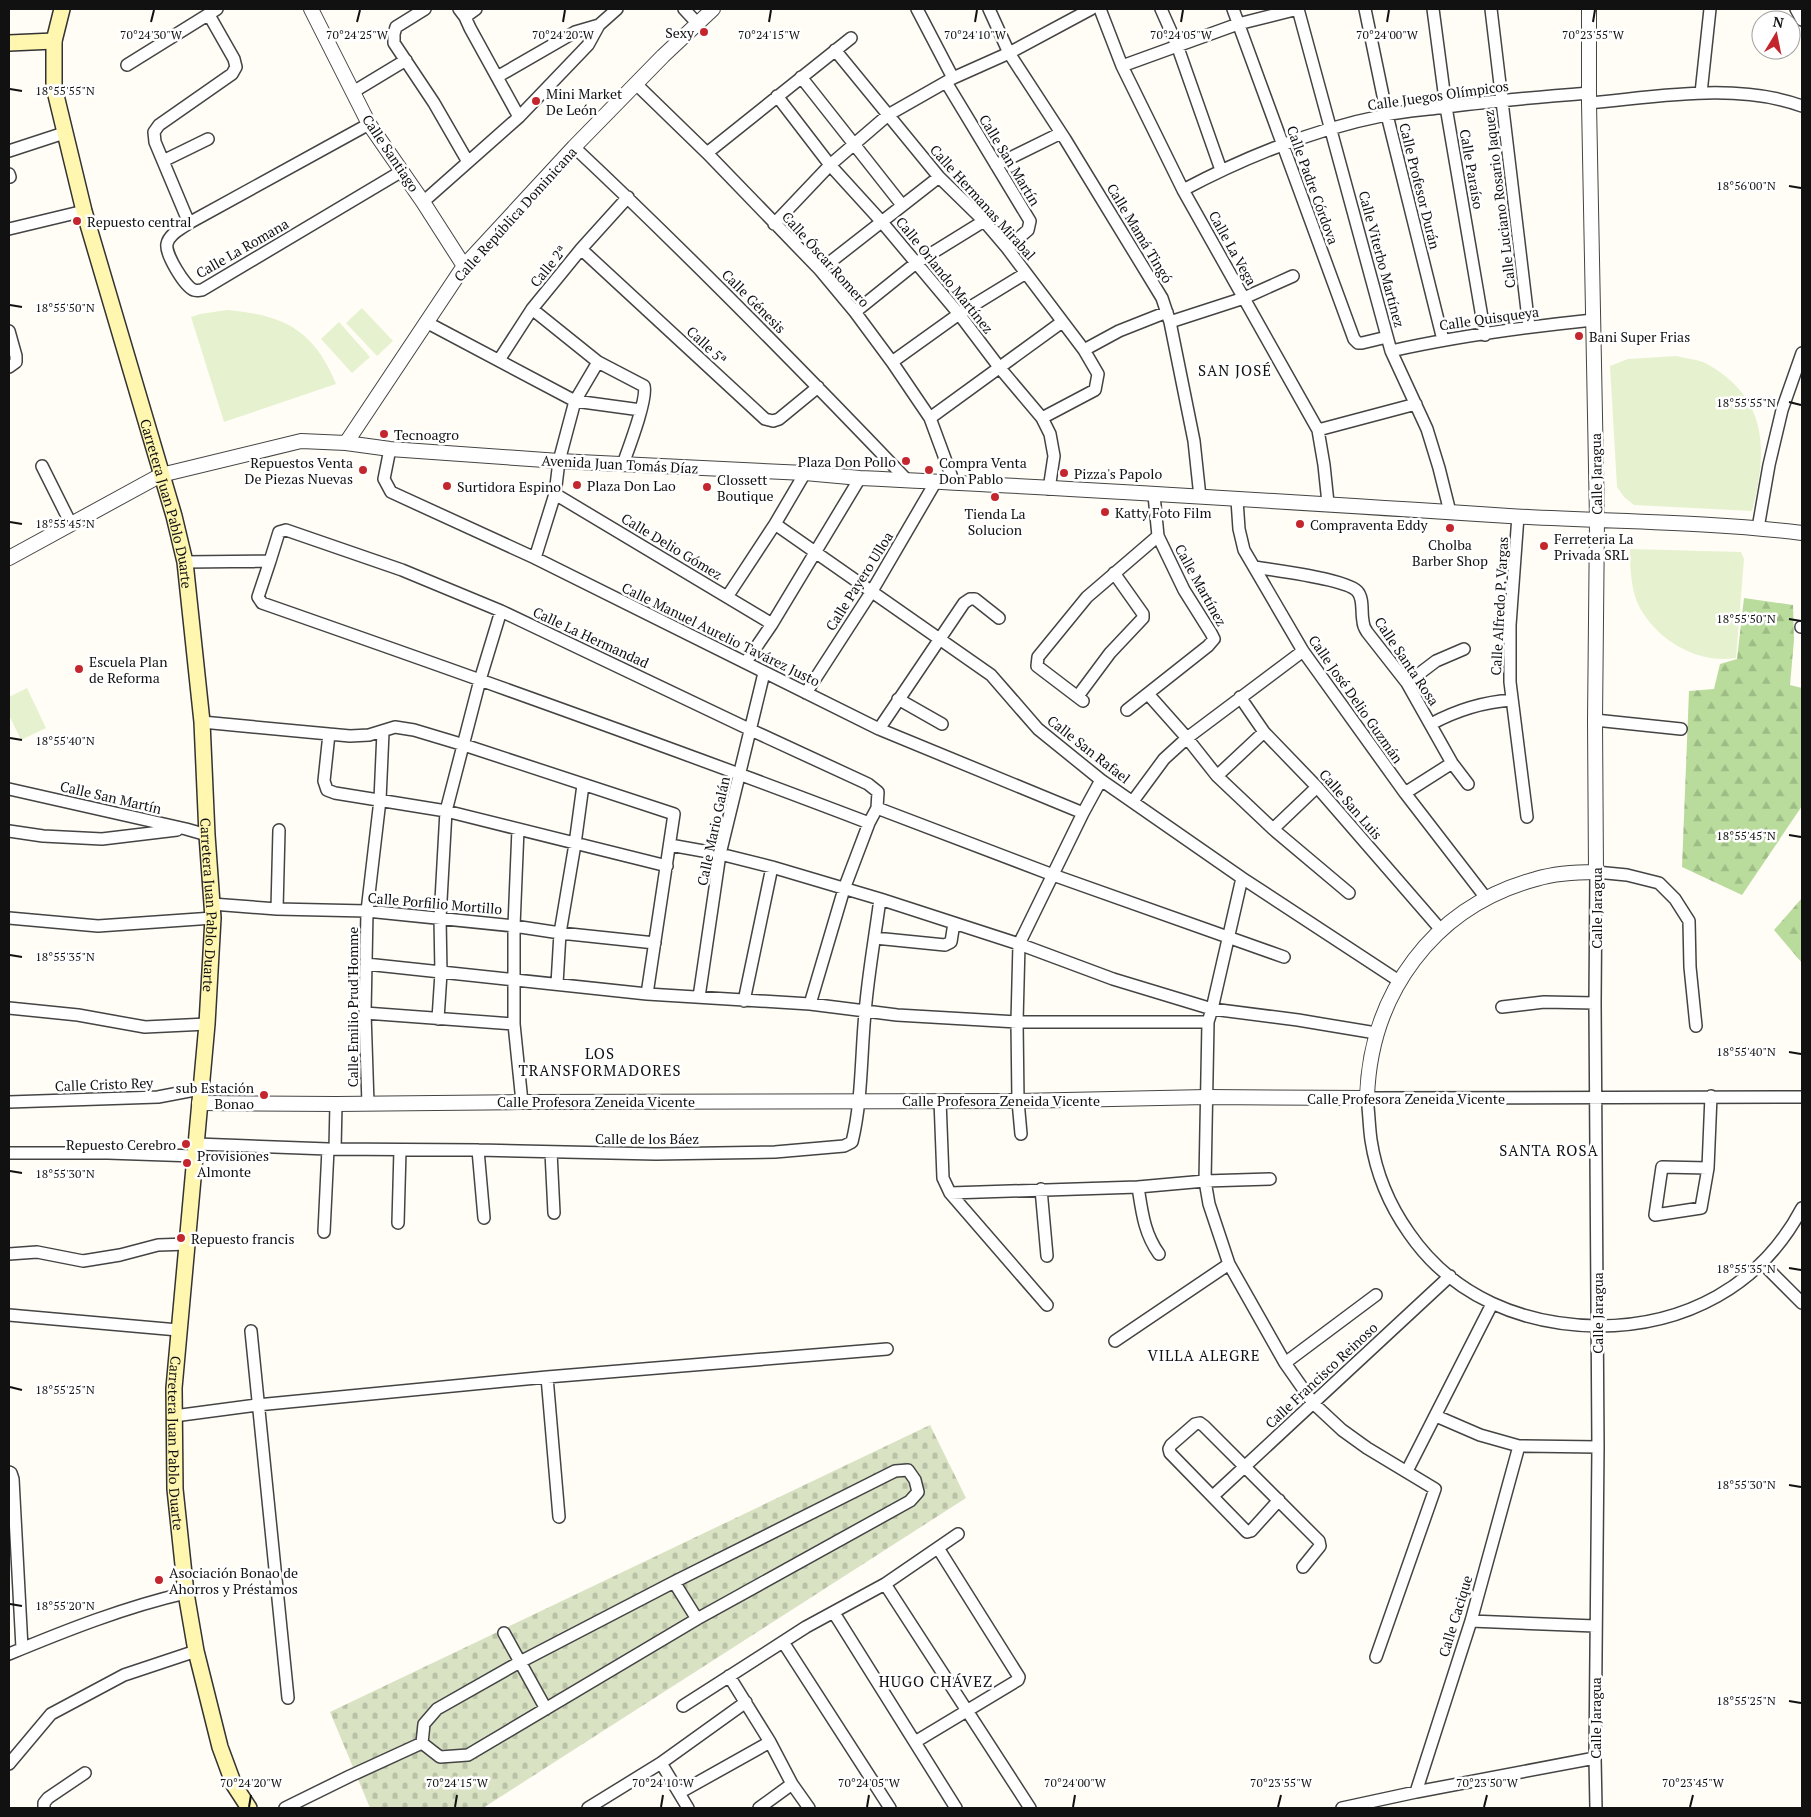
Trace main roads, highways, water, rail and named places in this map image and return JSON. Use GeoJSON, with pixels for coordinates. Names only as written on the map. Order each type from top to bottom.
{"type":"FeatureCollection","features":[{"type":"Feature","properties":{"kind":"main road","name":"Carretera Juan Pablo Duarte"},"geometry":{"type":"LineString","coordinates":[[62,9],[54,41],[54,87],[84,211],[174,516],[185,562],[202,722],[212,911],[207,1024],[188,1244],[178,1330],[174,1416],[175,1489],[186,1593],[196,1651],[220,1746],[234,1785],[249,1808]]}},
{"type":"Feature","properties":{"kind":"main road"},"geometry":{"type":"LineString","coordinates":[[9,43],[54,41]]}},
{"type":"Feature","properties":{"kind":"place","name":"Sexy"},"geometry":{"type":"Point","coordinates":[704,32]}},
{"type":"Feature","properties":{"kind":"place","name":"Mini Market De León"},"geometry":{"type":"Point","coordinates":[536,101]}},
{"type":"Feature","properties":{"kind":"place","name":"Repuesto central"},"geometry":{"type":"Point","coordinates":[77,221]}},
{"type":"Feature","properties":{"kind":"place","name":"Bani Super Frias"},"geometry":{"type":"Point","coordinates":[1579,336]}},
{"type":"Feature","properties":{"kind":"place","name":"Tecnoagro"},"geometry":{"type":"Point","coordinates":[384,434]}},
{"type":"Feature","properties":{"kind":"place","name":"Plaza Don Pollo"},"geometry":{"type":"Point","coordinates":[906,461]}},
{"type":"Feature","properties":{"kind":"place","name":"Repuestos Venta De Piezas Nuevas"},"geometry":{"type":"Point","coordinates":[363,470]}},
{"type":"Feature","properties":{"kind":"place","name":"Compra Venta Don Pablo"},"geometry":{"type":"Point","coordinates":[929,470]}},
{"type":"Feature","properties":{"kind":"place","name":"Pizza's Papolo"},"geometry":{"type":"Point","coordinates":[1064,473]}},
{"type":"Feature","properties":{"kind":"place","name":"Plaza Don Lao"},"geometry":{"type":"Point","coordinates":[577,485]}},
{"type":"Feature","properties":{"kind":"place","name":"Surtidora Espino"},"geometry":{"type":"Point","coordinates":[447,486]}},
{"type":"Feature","properties":{"kind":"place","name":"Clossett Boutique"},"geometry":{"type":"Point","coordinates":[707,487]}},
{"type":"Feature","properties":{"kind":"place","name":"Tienda La Solucion"},"geometry":{"type":"Point","coordinates":[995,497]}},
{"type":"Feature","properties":{"kind":"place","name":"Katty Foto Film"},"geometry":{"type":"Point","coordinates":[1105,512]}},
{"type":"Feature","properties":{"kind":"place","name":"Compraventa Eddy"},"geometry":{"type":"Point","coordinates":[1300,524]}},
{"type":"Feature","properties":{"kind":"place","name":"Cholba Barber Shop"},"geometry":{"type":"Point","coordinates":[1450,528]}},
{"type":"Feature","properties":{"kind":"place","name":"Ferreteria La Privada SRL"},"geometry":{"type":"Point","coordinates":[1544,546]}},
{"type":"Feature","properties":{"kind":"place","name":"Escuela Plan de Reforma"},"geometry":{"type":"Point","coordinates":[79,669]}},
{"type":"Feature","properties":{"kind":"place","name":"sub Estación Bonao"},"geometry":{"type":"Point","coordinates":[264,1095]}},
{"type":"Feature","properties":{"kind":"place","name":"Repuesto Cerebro"},"geometry":{"type":"Point","coordinates":[186,1144]}},
{"type":"Feature","properties":{"kind":"place","name":"Provisiones Almonte"},"geometry":{"type":"Point","coordinates":[187,1163]}},
{"type":"Feature","properties":{"kind":"place","name":"Repuesto francis"},"geometry":{"type":"Point","coordinates":[181,1238]}},
{"type":"Feature","properties":{"kind":"place","name":"Asociación Bonao de Ahorros y Préstamos"},"geometry":{"type":"Point","coordinates":[159,1580]}},
{"type":"Feature","properties":{"kind":"district","name":"SAN JOSÉ"},"geometry":{"type":"Point","coordinates":[1235,370]}},
{"type":"Feature","properties":{"kind":"district","name":"LOS TRANSFORMADORES"},"geometry":{"type":"Point","coordinates":[600,1062]}},
{"type":"Feature","properties":{"kind":"district","name":"SANTA ROSA"},"geometry":{"type":"Point","coordinates":[1549,1150]}},
{"type":"Feature","properties":{"kind":"district","name":"VILLA ALEGRE"},"geometry":{"type":"Point","coordinates":[1204,1355]}},
{"type":"Feature","properties":{"kind":"district","name":"HUGO CHÁVEZ"},"geometry":{"type":"Point","coordinates":[936,1681]}}]}
